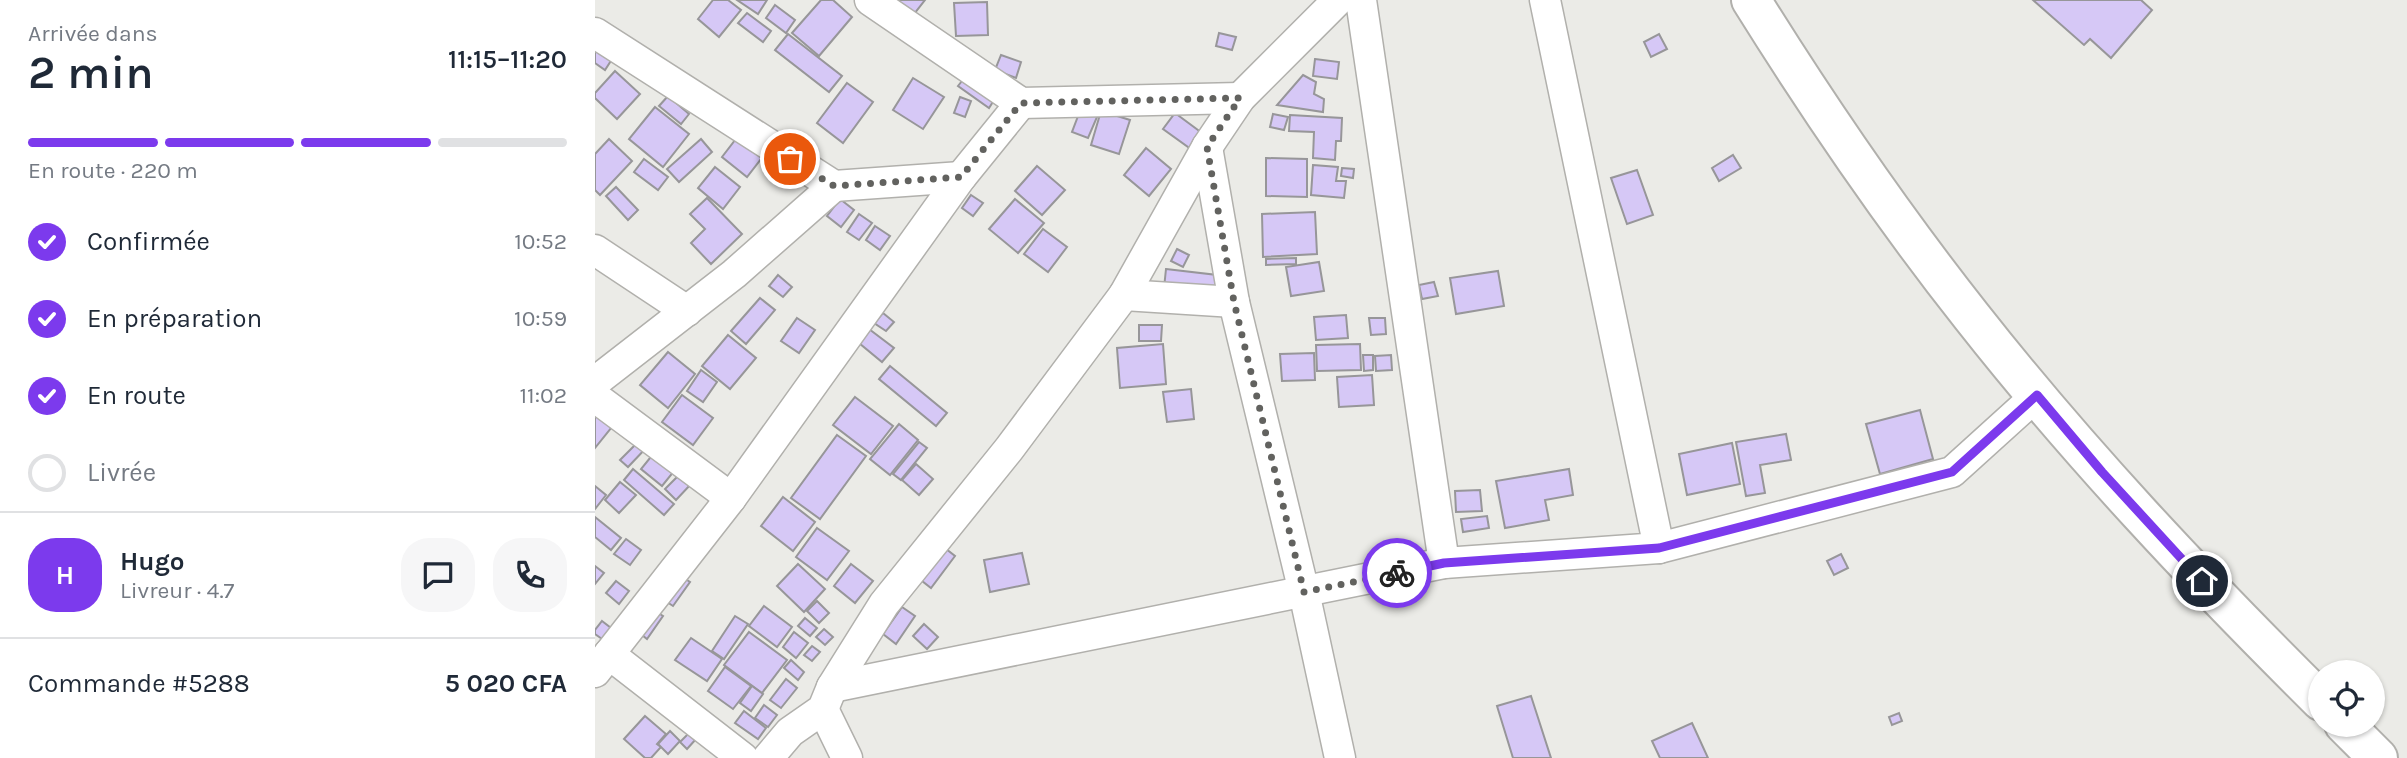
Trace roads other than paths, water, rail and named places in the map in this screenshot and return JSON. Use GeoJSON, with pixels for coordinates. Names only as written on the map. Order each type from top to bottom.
{"type":"FeatureCollection","features":[{"type":"Feature","properties":{"kind":"highway"},"geometry":{"type":"LineString","coordinates":[[1751,0],[1783,52],[1864,170],[1972,317],[2102,472],[2218,600],[2308,688]]}},
{"type":"Feature","properties":{"kind":"highway"},"geometry":{"type":"LineString","coordinates":[[2357,737],[2378,758]]}},
{"type":"Feature","properties":{"kind":"street"},"geometry":{"type":"LineString","coordinates":[[870,0],[1021,103],[1240,98]]}},
{"type":"Feature","properties":{"kind":"street"},"geometry":{"type":"LineString","coordinates":[[768,758],[790,732],[827,698],[884,604],[1009,449],[1124,295],[1207,147],[1240,98],[1338,0]]}},
{"type":"Feature","properties":{"kind":"street"},"geometry":{"type":"LineString","coordinates":[[1361,0],[1444,563]]}},
{"type":"Feature","properties":{"kind":"street"},"geometry":{"type":"LineString","coordinates":[[1545,0],[1659,548]]}},
{"type":"Feature","properties":{"kind":"street"},"geometry":{"type":"LineString","coordinates":[[595,33],[834,186],[961,177]]}},
{"type":"Feature","properties":{"kind":"street"},"geometry":{"type":"LineString","coordinates":[[743,758],[602,663],[731,498],[961,177],[1021,103]]}},
{"type":"Feature","properties":{"kind":"street"},"geometry":{"type":"LineString","coordinates":[[1207,147],[1234,302],[1304,592],[1340,758]]}},
{"type":"Feature","properties":{"kind":"street"},"geometry":{"type":"LineString","coordinates":[[595,382],[734,274],[834,186]]}},
{"type":"Feature","properties":{"kind":"street"},"geometry":{"type":"LineString","coordinates":[[595,250],[687,311]]}},
{"type":"Feature","properties":{"kind":"street"},"geometry":{"type":"LineString","coordinates":[[1124,295],[1234,302]]}},
{"type":"Feature","properties":{"kind":"street"},"geometry":{"type":"LineString","coordinates":[[827,698],[1444,563],[1659,548],[1952,472],[2037,395]]}},
{"type":"Feature","properties":{"kind":"street"},"geometry":{"type":"LineString","coordinates":[[595,397],[731,498]]}},
{"type":"Feature","properties":{"kind":"street"},"geometry":{"type":"LineString","coordinates":[[827,698],[846,758]]}}]}
